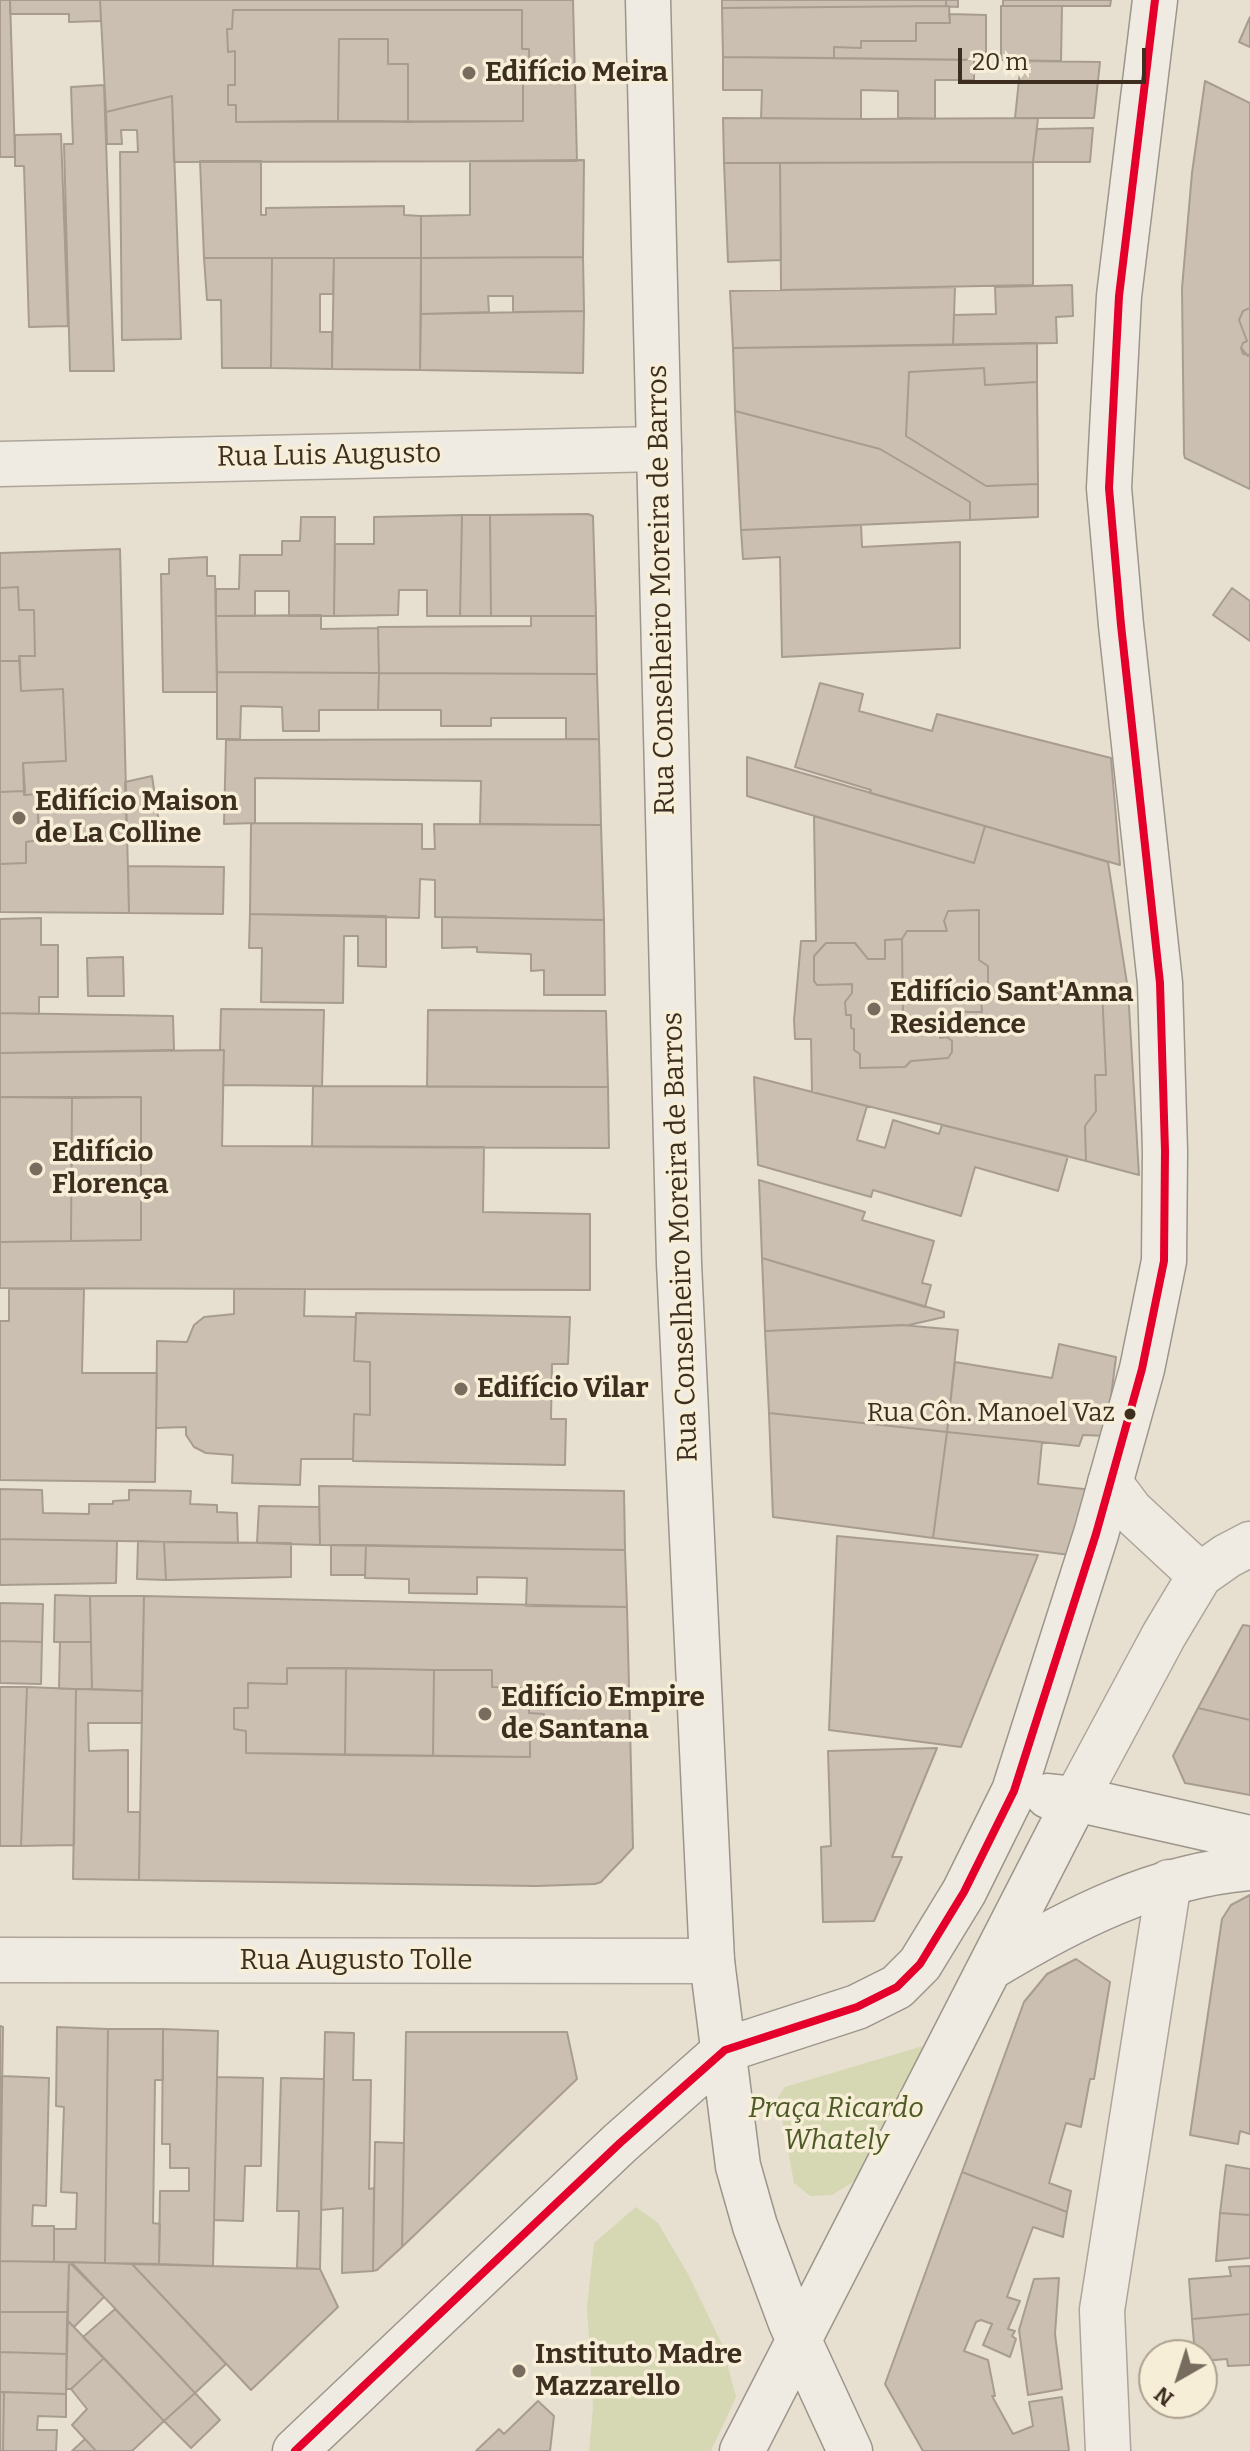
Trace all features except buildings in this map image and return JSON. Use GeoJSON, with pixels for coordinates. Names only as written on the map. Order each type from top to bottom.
{"type":"FeatureCollection","features":[{"type":"Feature","properties":{"kind":"street","name":"Rua Conselheiro Moreira de Barros"},"geometry":{"type":"LineString","coordinates":[[648,0],[679,1263],[712,1961],[738,2166],[755,2226],[800,2342],[850,2451]]}},
{"type":"Feature","properties":{"kind":"street"},"geometry":{"type":"LineString","coordinates":[[295,2451],[620,2143],[725,2050],[857,2007],[897,1987],[920,1964],[964,1892],[1014,1791],[1110,1483],[1142,1369],[1164,1261],[1165,1151],[1160,983],[1122,641],[1109,488],[1119,296],[1155,0]]}},
{"type":"Feature","properties":{"kind":"street","name":"Rua Luis Augusto"},"geometry":{"type":"LineString","coordinates":[[0,464],[659,449]]}},
{"type":"Feature","properties":{"kind":"street"},"geometry":{"type":"LineString","coordinates":[[1110,1483],[1147,1528],[1200,1575]]}},
{"type":"Feature","properties":{"kind":"street"},"geometry":{"type":"LineString","coordinates":[[742,2451],[1076,1799],[1164,1635],[1200,1575],[1250,1544]]}},
{"type":"Feature","properties":{"kind":"street"},"geometry":{"type":"LineString","coordinates":[[1014,1791],[1076,1799],[1250,1838]]}},
{"type":"Feature","properties":{"kind":"street"},"geometry":{"type":"LineString","coordinates":[[990,1968],[1051,1932],[1143,1891],[1212,1871],[1250,1868]]}},
{"type":"Feature","properties":{"kind":"street"},"geometry":{"type":"LineString","coordinates":[[1108,2451],[1102,2310],[1169,1882]]}},
{"type":"Feature","properties":{"kind":"street","name":"Rua Augusto Tolle"},"geometry":{"type":"LineString","coordinates":[[0,1960],[712,1961]]}},
{"type":"Feature","properties":{"kind":"green space","name":"Praça Ricardo Whately"},"geometry":{"type":"Polygon","coordinates":[[[923,2046],[905,2114],[863,2176],[832,2195],[810,2196],[794,2183],[778,2097],[785,2087],[923,2046]]]}},
{"type":"Feature","properties":{"kind":"green space"},"geometry":{"type":"Polygon","coordinates":[[[636,2207],[658,2223],[688,2274],[722,2344],[736,2397],[711,2451],[589,2451],[593,2408],[587,2307],[594,2243],[636,2207]]]}},
{"type":"Feature","properties":{"kind":"transit line"},"geometry":{"type":"LineString","coordinates":[[295,2451],[620,2143],[725,2050],[857,2007],[897,1987],[920,1964],[964,1892],[1014,1791],[1096,1534],[1142,1369],[1164,1261],[1165,1151],[1160,983],[1109,488],[1119,296],[1155,0]]}},
{"type":"Feature","properties":{"kind":"place","name":"Edifício Meira"},"geometry":{"type":"Point","coordinates":[469,73]}},
{"type":"Feature","properties":{"kind":"place","name":"Edifício Maison de La Colline"},"geometry":{"type":"Point","coordinates":[19,818]}},
{"type":"Feature","properties":{"kind":"place","name":"Edifício Sant'Anna Residence"},"geometry":{"type":"Point","coordinates":[874,1009]}},
{"type":"Feature","properties":{"kind":"place","name":"Edifício Florença"},"geometry":{"type":"Point","coordinates":[36,1169]}},
{"type":"Feature","properties":{"kind":"place","name":"Edifício Vilar"},"geometry":{"type":"Point","coordinates":[461,1389]}},
{"type":"Feature","properties":{"kind":"place","name":"Rua Côn. Manoel Vaz"},"geometry":{"type":"Point","coordinates":[1130,1414]}},
{"type":"Feature","properties":{"kind":"place","name":"Edifício Empire de Santana"},"geometry":{"type":"Point","coordinates":[485,1714]}},
{"type":"Feature","properties":{"kind":"place","name":"Instituto Madre Mazzarello"},"geometry":{"type":"Point","coordinates":[519,2371]}}]}
